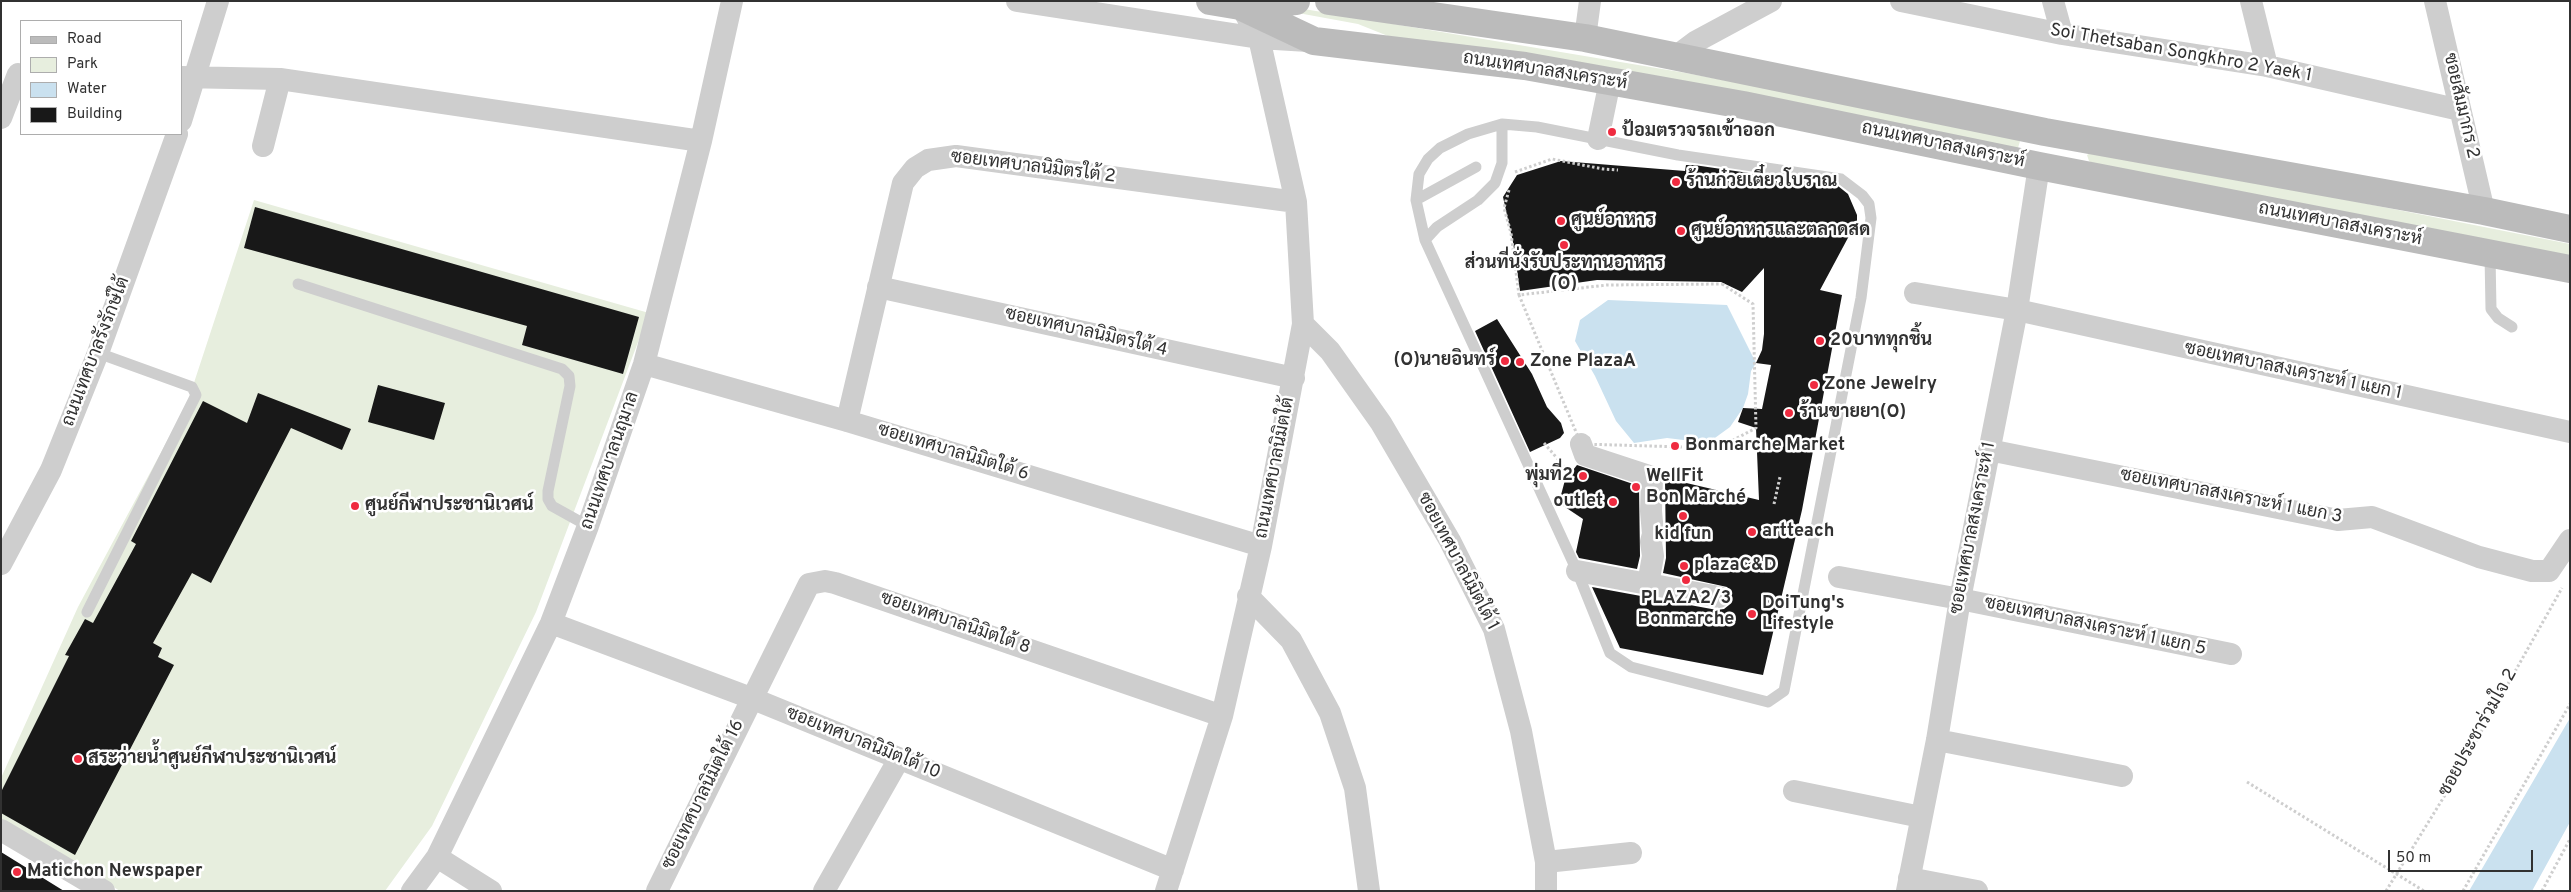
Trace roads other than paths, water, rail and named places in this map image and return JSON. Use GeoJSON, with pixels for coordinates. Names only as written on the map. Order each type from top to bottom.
{"type":"FeatureCollection","features":[{"type":"Feature","properties":{"kind":"street"},"geometry":{"type":"LineString","coordinates":[[182,114],[188,77],[218,1]]}},
{"type":"Feature","properties":{"kind":"street","name":"ถนนเทศบาลนฤมาล"},"geometry":{"type":"LineString","coordinates":[[412,891],[436,857],[551,623],[588,526],[644,364],[701,140],[732,1]]}},
{"type":"Feature","properties":{"kind":"street","name":"ถนนเทศบาลสงเคราะห์"},"geometry":{"type":"LineString","coordinates":[[1017,1],[1258,38],[1314,41],[1525,66],[1743,105],[2039,166],[2570,269]]}},
{"type":"Feature","properties":{"kind":"street","name":"ถนนเทศบาลสงเคราะห์"},"geometry":{"type":"LineString","coordinates":[[1210,1],[1239,4],[1296,1]]}},
{"type":"Feature","properties":{"kind":"street","name":"ถนนเทศบาลสงเคราะห์"},"geometry":{"type":"LineString","coordinates":[[1329,1],[1585,38],[2045,132],[2484,211],[2570,229]]}},
{"type":"Feature","properties":{"kind":"street"},"geometry":{"type":"LineString","coordinates":[[1585,38],[1590,1]]}},
{"type":"Feature","properties":{"kind":"street"},"geometry":{"type":"LineString","coordinates":[[1675,57],[1695,42],[1771,1]]}},
{"type":"Feature","properties":{"kind":"street","name":"Soi Thetsaban Songkhro 2 Yaek 1"},"geometry":{"type":"LineString","coordinates":[[1901,1],[2062,34],[2267,66],[2460,110]]}},
{"type":"Feature","properties":{"kind":"street"},"geometry":{"type":"LineString","coordinates":[[2053,1],[2062,34]]}},
{"type":"Feature","properties":{"kind":"street"},"geometry":{"type":"LineString","coordinates":[[2251,1],[2267,66]]}},
{"type":"Feature","properties":{"kind":"street","name":"ซอยสัมมากร 2"},"geometry":{"type":"LineString","coordinates":[[2436,1],[2484,211]]}},
{"type":"Feature","properties":{"kind":"street","name":"ถนนเทศบาลสงเคราะห์"},"geometry":{"type":"LineString","coordinates":[[1239,4],[1314,41]]}},
{"type":"Feature","properties":{"kind":"street","name":"ถนนเทศบาลนิมิตใต้"},"geometry":{"type":"LineString","coordinates":[[1170,881],[1222,716],[1261,546],[1303,324],[1296,202],[1258,38],[1239,4]]}},
{"type":"Feature","properties":{"kind":"street"},"geometry":{"type":"LineString","coordinates":[[1,118],[13,74]]}},
{"type":"Feature","properties":{"kind":"street"},"geometry":{"type":"LineString","coordinates":[[188,77],[280,79],[701,140]]}},
{"type":"Feature","properties":{"kind":"street"},"geometry":{"type":"LineString","coordinates":[[263,146],[280,79]]}},
{"type":"Feature","properties":{"kind":"street"},"geometry":{"type":"LineString","coordinates":[[1598,139],[1610,82]]}},
{"type":"Feature","properties":{"kind":"street"},"geometry":{"type":"LineString","coordinates":[[2039,166],[2045,132]]}},
{"type":"Feature","properties":{"kind":"street","name":"ถนนเทศบาลรังรักษ์ใต้"},"geometry":{"type":"LineString","coordinates":[[1,564],[51,470],[98,353],[177,135]]}},
{"type":"Feature","properties":{"kind":"street","name":"ซอยเทศบาลนิมิตรใต้ 2"},"geometry":{"type":"LineString","coordinates":[[847,421],[903,183],[915,168],[928,160],[956,156],[1296,202]]}},
{"type":"Feature","properties":{"kind":"street","name":"ซอยเทศบาลสงเคราะห์ 1"},"geometry":{"type":"LineString","coordinates":[[1908,884],[1937,740],[1960,599],[2017,310],[2039,166]]}},
{"type":"Feature","properties":{"kind":"street","name":"ซอยเทศบาลนิมิตรใต้ 4"},"geometry":{"type":"LineString","coordinates":[[878,286],[1294,378]]}},
{"type":"Feature","properties":{"kind":"street","name":"ซอยเทศบาลสงเคราะห์ 1 แยก 1"},"geometry":{"type":"LineString","coordinates":[[1915,293],[2017,310],[2570,432]]}},
{"type":"Feature","properties":{"kind":"street","name":"ซอยเทศบาลนิมิตใต้ 1"},"geometry":{"type":"LineString","coordinates":[[1303,324],[1330,351],[1381,423],[1450,541],[1494,629],[1521,731],[1546,862],[1546,891]]}},
{"type":"Feature","properties":{"kind":"street","name":"ซอยเทศบาลนิมิตใต้ 6"},"geometry":{"type":"LineString","coordinates":[[644,364],[847,421],[1261,546]]}},
{"type":"Feature","properties":{"kind":"street"},"geometry":{"type":"LineString","coordinates":[[1581,444],[1585,456],[1652,477],[1650,511],[1653,556],[1648,584]]}},
{"type":"Feature","properties":{"kind":"street","name":"ซอยเทศบาลสงเคราะห์ 1 แยก 3"},"geometry":{"type":"LineString","coordinates":[[1989,450],[2338,520],[2372,517],[2479,557],[2532,571],[2549,571],[2570,540]]}},
{"type":"Feature","properties":{"kind":"street"},"geometry":{"type":"LineString","coordinates":[[1577,572],[1719,597]]}},
{"type":"Feature","properties":{"kind":"street","name":"ซอยเทศบาลสงเคราะห์ 1 แยก 5"},"geometry":{"type":"LineString","coordinates":[[1839,577],[1960,599],[2230,654]]}},
{"type":"Feature","properties":{"kind":"street","name":"ซอยเทศบาลนิมิตใต้ 8"},"geometry":{"type":"LineString","coordinates":[[751,698],[804,590],[809,584],[825,581],[1222,716]]}},
{"type":"Feature","properties":{"kind":"street"},"geometry":{"type":"LineString","coordinates":[[1248,596],[1291,640],[1330,713],[1355,788],[1369,891]]}},
{"type":"Feature","properties":{"kind":"street","name":"ซอยเทศบาลนิมิตใต้ 10"},"geometry":{"type":"LineString","coordinates":[[551,623],[751,698],[899,759],[1170,881]]}},
{"type":"Feature","properties":{"kind":"street","name":"ซอยเทศบาลนิมิตใต้ 16"},"geometry":{"type":"LineString","coordinates":[[657,891],[751,698]]}},
{"type":"Feature","properties":{"kind":"street"},"geometry":{"type":"LineString","coordinates":[[1937,740],[2122,776]]}},
{"type":"Feature","properties":{"kind":"street"},"geometry":{"type":"LineString","coordinates":[[824,891],[899,759]]}},
{"type":"Feature","properties":{"kind":"street"},"geometry":{"type":"LineString","coordinates":[[1794,791],[1922,817]]}},
{"type":"Feature","properties":{"kind":"street"},"geometry":{"type":"LineString","coordinates":[[1,830],[104,891]]}},
{"type":"Feature","properties":{"kind":"street"},"geometry":{"type":"LineString","coordinates":[[1546,862],[1631,852]]}},
{"type":"Feature","properties":{"kind":"street"},"geometry":{"type":"LineString","coordinates":[[436,857],[490,891]]}},
{"type":"Feature","properties":{"kind":"street"},"geometry":{"type":"LineString","coordinates":[[1908,884],[1977,891]]}},
{"type":"Feature","properties":{"kind":"lane"},"geometry":{"type":"LineString","coordinates":[[1425,240],[1437,227],[1478,200],[1494,183],[1502,163],[1502,124]]}},
{"type":"Feature","properties":{"kind":"lane"},"geometry":{"type":"LineString","coordinates":[[1502,124],[1537,127],[1678,155],[1842,179],[1862,195],[1869,204],[1871,218],[1861,298],[1784,691],[1768,702],[1631,667],[1610,653],[1577,572],[1425,240],[1416,200],[1419,174],[1428,160],[1440,148],[1468,134],[1502,124]]}},
{"type":"Feature","properties":{"kind":"lane"},"geometry":{"type":"LineString","coordinates":[[1416,200],[1476,167]]}},
{"type":"Feature","properties":{"kind":"lane"},"geometry":{"type":"LineString","coordinates":[[2490,254],[2491,309],[2498,318],[2512,327]]}},
{"type":"Feature","properties":{"kind":"lane"},"geometry":{"type":"LineString","coordinates":[[298,284],[562,369],[568,376],[570,386],[548,491],[548,499],[552,506],[588,526]]}},
{"type":"Feature","properties":{"kind":"lane"},"geometry":{"type":"LineString","coordinates":[[87,612],[196,395],[192,387],[98,353]]}},
{"type":"Feature","properties":{"kind":"water"},"geometry":{"type":"Polygon","coordinates":[[[1608,300],[1727,305],[1756,363],[1751,371],[1748,394],[1743,408],[1730,427],[1708,443],[1667,438],[1634,443],[1616,421],[1595,376],[1575,341],[1580,320],[1608,300]]]}},
{"type":"Feature","properties":{"kind":"water"},"geometry":{"type":"Polygon","coordinates":[[[2570,718],[2570,822],[2532,891],[2469,891],[2570,718]]]}},
{"type":"Feature","properties":{"kind":"place","name":"ป้อมตรวจรถเข้าออก"},"geometry":{"type":"Point","coordinates":[1612,132]}},
{"type":"Feature","properties":{"kind":"place","name":"ร้านก๋วยเตี๋ยวโบราณ"},"geometry":{"type":"Point","coordinates":[1676,182]}},
{"type":"Feature","properties":{"kind":"place","name":"ศูนย์อาหาร"},"geometry":{"type":"Point","coordinates":[1561,221]}},
{"type":"Feature","properties":{"kind":"place","name":"ศูนย์อาหารและตลาดสด"},"geometry":{"type":"Point","coordinates":[1681,231]}},
{"type":"Feature","properties":{"kind":"place","name":"ส่วนที่นั่งรับประทานอาหาร (O)"},"geometry":{"type":"Point","coordinates":[1564,245]}},
{"type":"Feature","properties":{"kind":"place","name":"20บาททุกชิ้น"},"geometry":{"type":"Point","coordinates":[1820,341]}},
{"type":"Feature","properties":{"kind":"place","name":"(O)นายอินทร์"},"geometry":{"type":"Point","coordinates":[1505,361]}},
{"type":"Feature","properties":{"kind":"place","name":"Zone PlazaA"},"geometry":{"type":"Point","coordinates":[1520,362]}},
{"type":"Feature","properties":{"kind":"place","name":"Zone Jewelry"},"geometry":{"type":"Point","coordinates":[1814,385]}},
{"type":"Feature","properties":{"kind":"place","name":"ร้านขายยา(O)"},"geometry":{"type":"Point","coordinates":[1789,413]}},
{"type":"Feature","properties":{"kind":"place","name":"Bonmarche Market"},"geometry":{"type":"Point","coordinates":[1675,446]}},
{"type":"Feature","properties":{"kind":"place","name":"พุ่มที่2"},"geometry":{"type":"Point","coordinates":[1583,476]}},
{"type":"Feature","properties":{"kind":"place","name":"WellFit Bon Marché"},"geometry":{"type":"Point","coordinates":[1636,487]}},
{"type":"Feature","properties":{"kind":"place","name":"outlet"},"geometry":{"type":"Point","coordinates":[1613,502]}},
{"type":"Feature","properties":{"kind":"place","name":"ศูนย์กีฬาประชานิเวศน์"},"geometry":{"type":"Point","coordinates":[355,506]}},
{"type":"Feature","properties":{"kind":"place","name":"kid fun"},"geometry":{"type":"Point","coordinates":[1683,516]}},
{"type":"Feature","properties":{"kind":"place","name":"artteach"},"geometry":{"type":"Point","coordinates":[1752,532]}},
{"type":"Feature","properties":{"kind":"place","name":"plazaC&D"},"geometry":{"type":"Point","coordinates":[1684,566]}},
{"type":"Feature","properties":{"kind":"place","name":"PLAZA2/3 Bonmarche"},"geometry":{"type":"Point","coordinates":[1686,580]}},
{"type":"Feature","properties":{"kind":"place","name":"DoiTung's Lifestyle"},"geometry":{"type":"Point","coordinates":[1752,614]}},
{"type":"Feature","properties":{"kind":"place","name":"สระว่ายน้ำศูนย์กีฬาประชานิเวศน์"},"geometry":{"type":"Point","coordinates":[78,759]}},
{"type":"Feature","properties":{"kind":"place","name":"Matichon Newspaper"},"geometry":{"type":"Point","coordinates":[17,872]}}]}
